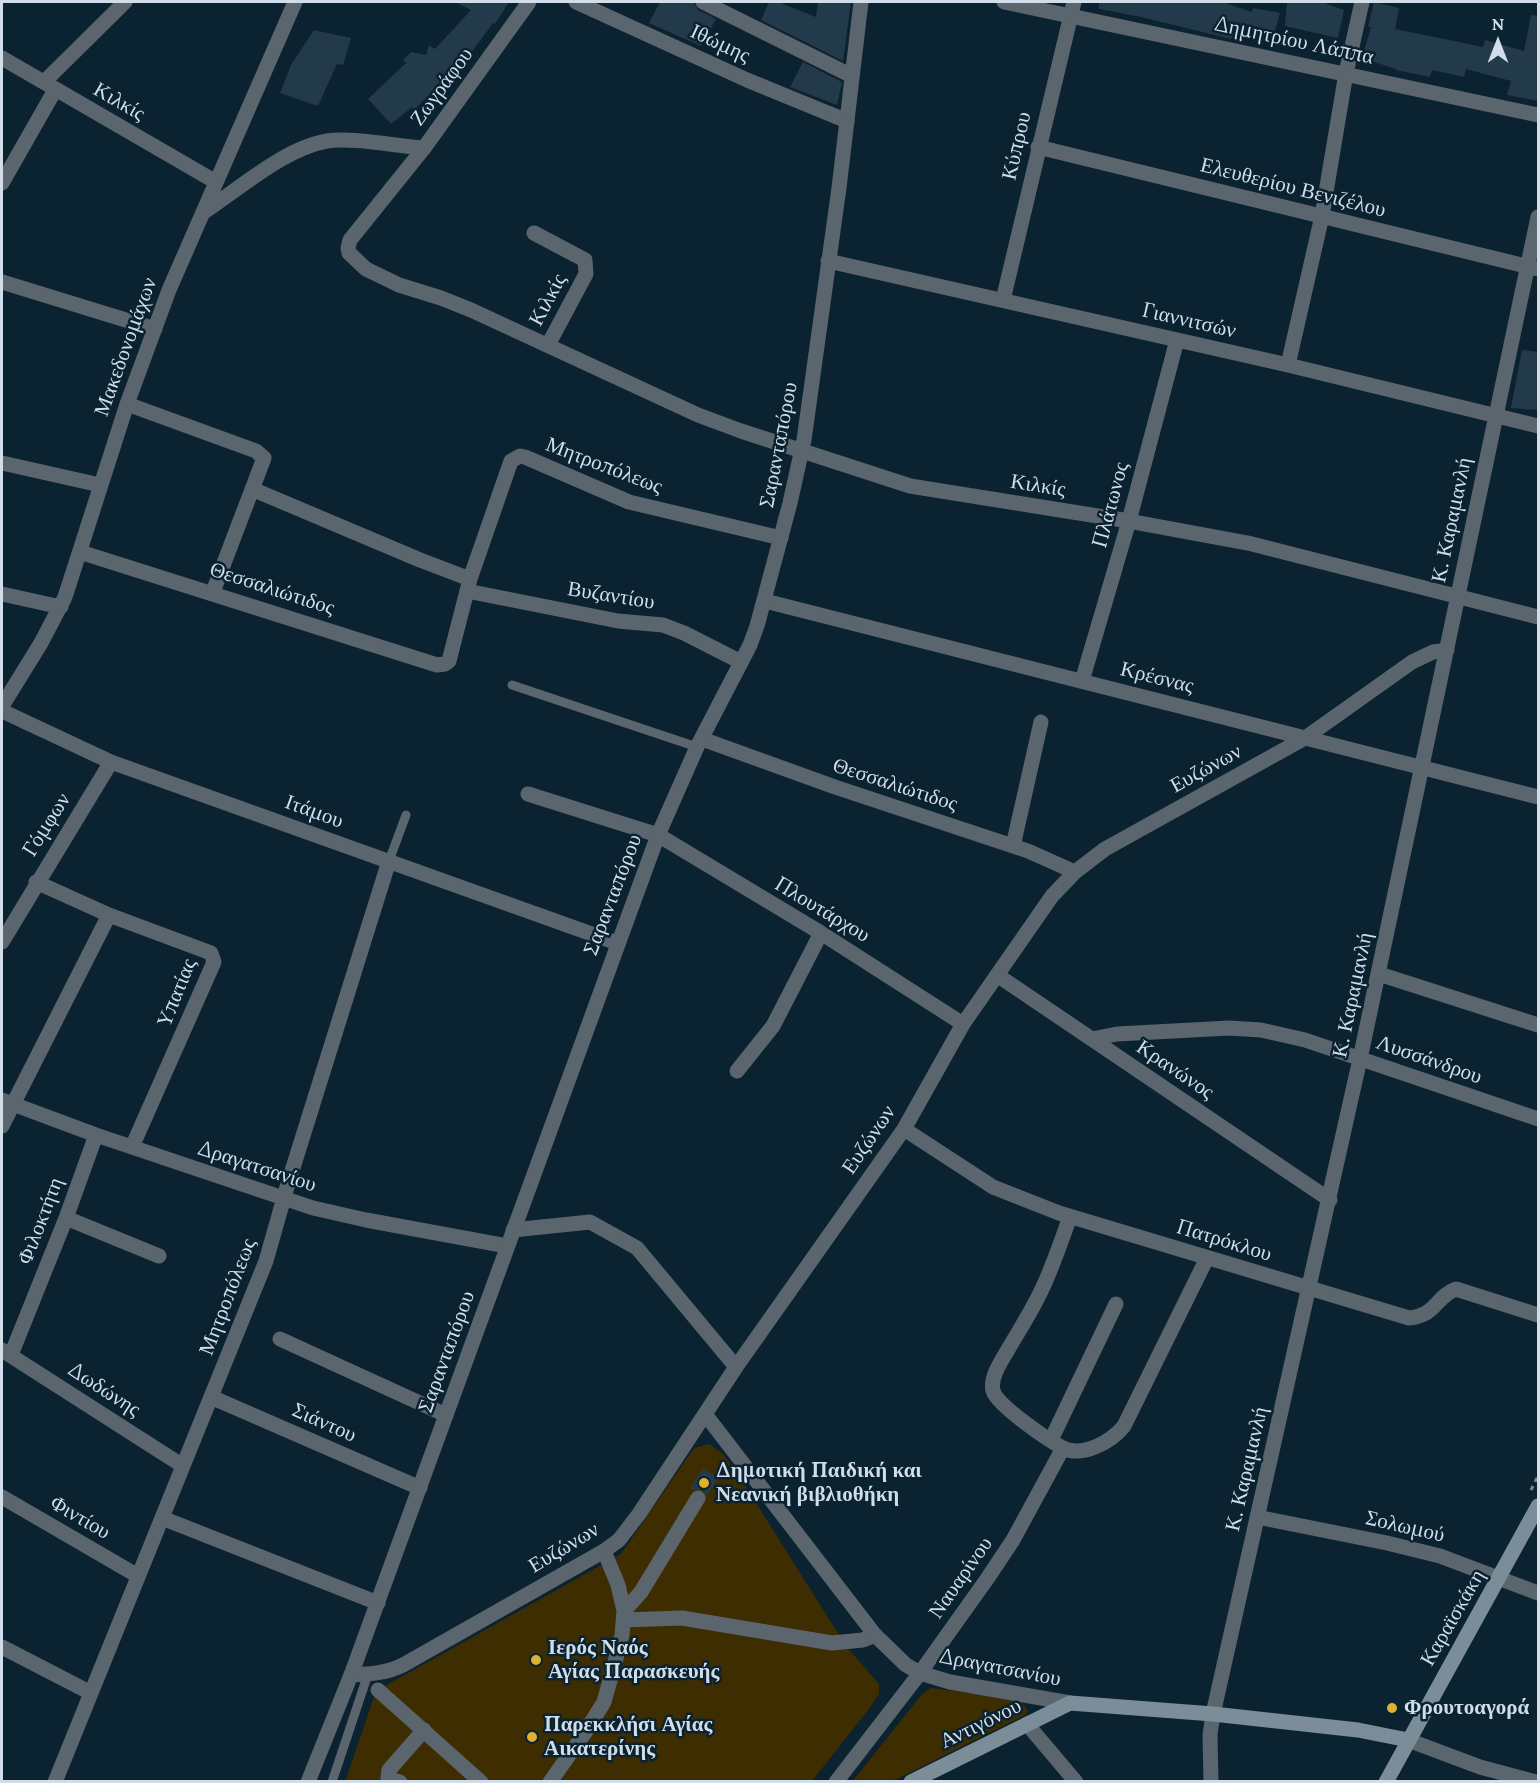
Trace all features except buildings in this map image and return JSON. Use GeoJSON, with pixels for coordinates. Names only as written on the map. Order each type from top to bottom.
{"type":"FeatureCollection","features":[{"type":"Feature","properties":{"kind":"main road","name":"Καραϊσκάκη"},"geometry":{"type":"LineString","coordinates":[[1386,1782],[1539,1506]]}},
{"type":"Feature","properties":{"kind":"main road","name":"Δραγατσανίου"},"geometry":{"type":"LineString","coordinates":[[1070,1703],[1213,1714],[1358,1730],[1408,1740]]}},
{"type":"Feature","properties":{"kind":"main road","name":"Αντιγόνου"},"geometry":{"type":"LineString","coordinates":[[911,1782],[931,1777],[1070,1703]]}},
{"type":"Feature","properties":{"kind":"street"},"geometry":{"type":"LineString","coordinates":[[2,183],[50,86],[124,2]]}},
{"type":"Feature","properties":{"kind":"street","name":"Μακεδονομάχων"},"geometry":{"type":"LineString","coordinates":[[2,706],[61,606],[126,404],[181,260],[296,2]]}},
{"type":"Feature","properties":{"kind":"street","name":"Ζωγράφου"},"geometry":{"type":"LineString","coordinates":[[203,213],[274,165],[315,144],[341,141],[423,148],[529,2]]}},
{"type":"Feature","properties":{"kind":"street","name":"Ιθώμης"},"geometry":{"type":"LineString","coordinates":[[576,2],[747,80],[847,121]]}},
{"type":"Feature","properties":{"kind":"street"},"geometry":{"type":"LineString","coordinates":[[703,2],[852,76]]}},
{"type":"Feature","properties":{"kind":"street","name":"Σαρανταπόρου"},"geometry":{"type":"LineString","coordinates":[[308,1782],[378,1603],[658,835],[700,743],[754,636],[765,601],[802,451],[861,2]]}},
{"type":"Feature","properties":{"kind":"street","name":"Δημητρίου Λάππα"},"geometry":{"type":"LineString","coordinates":[[1004,2],[1072,8],[1346,73],[1539,115]]}},
{"type":"Feature","properties":{"kind":"street"},"geometry":{"type":"LineString","coordinates":[[1288,365],[1322,216],[1346,73],[1362,2]]}},
{"type":"Feature","properties":{"kind":"street","name":"Κύπρου"},"geometry":{"type":"LineString","coordinates":[[1003,300],[1072,8]]}},
{"type":"Feature","properties":{"kind":"street","name":"Κιλκίς"},"geometry":{"type":"LineString","coordinates":[[2,58],[216,182]]}},
{"type":"Feature","properties":{"kind":"street","name":"Ελευθερίου Βενιζέλου"},"geometry":{"type":"LineString","coordinates":[[1038,147],[1533,268]]}},
{"type":"Feature","properties":{"kind":"street","name":"Κιλκίς"},"geometry":{"type":"LineString","coordinates":[[423,148],[350,240],[349,253],[366,269],[384,279],[441,298],[698,415],[910,486],[1129,521],[1264,547],[1539,617]]}},
{"type":"Feature","properties":{"kind":"street","name":"Κ. Καραμανλή"},"geometry":{"type":"LineString","coordinates":[[1211,1782],[1210,1735],[1213,1714],[1330,1200],[1423,767],[1495,415],[1533,268],[1539,218]]}},
{"type":"Feature","properties":{"kind":"street","name":"Κιλκίς"},"geometry":{"type":"LineString","coordinates":[[534,233],[585,260],[586,267],[586,274],[548,345]]}},
{"type":"Feature","properties":{"kind":"street","name":"Γιαννιτσών"},"geometry":{"type":"LineString","coordinates":[[828,261],[1288,365],[1539,426]]}},
{"type":"Feature","properties":{"kind":"street"},"geometry":{"type":"LineString","coordinates":[[2,282],[155,329]]}},
{"type":"Feature","properties":{"kind":"street","name":"Πλάτωνος"},"geometry":{"type":"LineString","coordinates":[[1082,681],[1129,521],[1177,340]]}},
{"type":"Feature","properties":{"kind":"street"},"geometry":{"type":"LineString","coordinates":[[126,404],[256,451],[264,458],[213,592]]}},
{"type":"Feature","properties":{"kind":"street","name":"Μητροπόλεως"},"geometry":{"type":"LineString","coordinates":[[449,661],[468,585],[512,461],[520,456],[629,501],[781,538]]}},
{"type":"Feature","properties":{"kind":"street"},"geometry":{"type":"LineString","coordinates":[[2,464],[100,485]]}},
{"type":"Feature","properties":{"kind":"street","name":"Βυζαντίου"},"geometry":{"type":"LineString","coordinates":[[252,489],[420,560],[468,585],[618,621],[663,625],[741,662]]}},
{"type":"Feature","properties":{"kind":"street","name":"Θεσσαλιώτιδος"},"geometry":{"type":"LineString","coordinates":[[80,552],[213,592],[437,665],[449,661]]}},
{"type":"Feature","properties":{"kind":"street"},"geometry":{"type":"LineString","coordinates":[[2,594],[61,606]]}},
{"type":"Feature","properties":{"kind":"street","name":"Κρέσνας"},"geometry":{"type":"LineString","coordinates":[[765,601],[1539,797]]}},
{"type":"Feature","properties":{"kind":"street","name":"Ευζώνων"},"geometry":{"type":"LineString","coordinates":[[351,1675],[393,1670],[404,1665],[604,1551],[618,1540],[639,1514],[736,1367],[904,1129],[963,1024],[1052,896],[1075,872],[1105,849],[1305,738],[1412,662],[1433,652],[1447,650]]}},
{"type":"Feature","properties":{"kind":"street","name":"Ιτάμου"},"geometry":{"type":"LineString","coordinates":[[2,711],[111,762],[617,943]]}},
{"type":"Feature","properties":{"kind":"street"},"geometry":{"type":"LineString","coordinates":[[1012,846],[1041,722]]}},
{"type":"Feature","properties":{"kind":"street","name":"Θεσσαλιώτιδος"},"geometry":{"type":"LineString","coordinates":[[700,743],[1012,846],[1075,872]]}},
{"type":"Feature","properties":{"kind":"street","name":"Γόμφων"},"geometry":{"type":"LineString","coordinates":[[2,942],[36,882],[111,762]]}},
{"type":"Feature","properties":{"kind":"street","name":"Πλουτάρχου"},"geometry":{"type":"LineString","coordinates":[[528,794],[658,835],[821,933],[963,1024]]}},
{"type":"Feature","properties":{"kind":"street","name":"Μητροπόλεως"},"geometry":{"type":"LineString","coordinates":[[55,1782],[266,1262],[389,861]]}},
{"type":"Feature","properties":{"kind":"street","name":"Υπατίας"},"geometry":{"type":"LineString","coordinates":[[36,882],[109,915],[211,953],[214,962],[132,1147]]}},
{"type":"Feature","properties":{"kind":"street"},"geometry":{"type":"LineString","coordinates":[[2,1126],[7,1103],[109,915]]}},
{"type":"Feature","properties":{"kind":"street"},"geometry":{"type":"LineString","coordinates":[[737,1071],[773,1026],[821,933]]}},
{"type":"Feature","properties":{"kind":"street"},"geometry":{"type":"LineString","coordinates":[[1379,974],[1539,1025]]}},
{"type":"Feature","properties":{"kind":"street","name":"Κρανώνος"},"geometry":{"type":"LineString","coordinates":[[997,975],[1330,1200]]}},
{"type":"Feature","properties":{"kind":"street","name":"Λυσσάνδρου"},"geometry":{"type":"LineString","coordinates":[[1092,1039],[1117,1034],[1245,1028],[1282,1034],[1539,1119]]}},
{"type":"Feature","properties":{"kind":"street","name":"Δραγατσανίου"},"geometry":{"type":"LineString","coordinates":[[7,1103],[313,1208],[507,1246]]}},
{"type":"Feature","properties":{"kind":"street","name":"Πατρόκλου"},"geometry":{"type":"LineString","coordinates":[[904,1129],[993,1188],[1070,1217],[1309,1289],[1409,1318],[1426,1315],[1449,1292],[1456,1289],[1539,1315]]}},
{"type":"Feature","properties":{"kind":"street","name":"Φιλοκτήτη"},"geometry":{"type":"LineString","coordinates":[[6,1353],[66,1218],[96,1135]]}},
{"type":"Feature","properties":{"kind":"street"},"geometry":{"type":"LineString","coordinates":[[1070,1217],[1042,1290],[999,1365],[992,1383],[996,1397],[1008,1409],[1057,1444],[1072,1451],[1089,1448],[1109,1440],[1124,1426],[1207,1258]]}},
{"type":"Feature","properties":{"kind":"street"},"geometry":{"type":"LineString","coordinates":[[66,1218],[159,1256]]}},
{"type":"Feature","properties":{"kind":"street"},"geometry":{"type":"LineString","coordinates":[[513,1230],[590,1222],[637,1248],[736,1367]]}},
{"type":"Feature","properties":{"kind":"street","name":"Ναυαρίνου"},"geometry":{"type":"LineString","coordinates":[[837,1782],[920,1673],[1013,1540],[1057,1444],[1116,1304]]}},
{"type":"Feature","properties":{"kind":"street"},"geometry":{"type":"LineString","coordinates":[[280,1339],[446,1415]]}},
{"type":"Feature","properties":{"kind":"street","name":"Δωδώνης"},"geometry":{"type":"LineString","coordinates":[[6,1353],[183,1466]]}},
{"type":"Feature","properties":{"kind":"street","name":"Σιάντου"},"geometry":{"type":"LineString","coordinates":[[211,1397],[420,1488]]}},
{"type":"Feature","properties":{"kind":"street","name":"Δραγατσανίου"},"geometry":{"type":"LineString","coordinates":[[705,1414],[875,1635],[906,1665],[920,1673],[950,1682],[1070,1703]]}},
{"type":"Feature","properties":{"kind":"street","name":"Φιντίου"},"geometry":{"type":"LineString","coordinates":[[2,1497],[138,1576]]}},
{"type":"Feature","properties":{"kind":"street"},"geometry":{"type":"LineString","coordinates":[[624,1616],[698,1498]]}},
{"type":"Feature","properties":{"kind":"street","name":"Σολωμού"},"geometry":{"type":"LineString","coordinates":[[1257,1517],[1440,1556],[1539,1593]]}},
{"type":"Feature","properties":{"kind":"street"},"geometry":{"type":"LineString","coordinates":[[162,1518],[378,1603]]}},
{"type":"Feature","properties":{"kind":"street"},"geometry":{"type":"LineString","coordinates":[[550,1782],[604,1701],[614,1666],[624,1616],[618,1586],[604,1551]]}},
{"type":"Feature","properties":{"kind":"street"},"geometry":{"type":"LineString","coordinates":[[624,1616],[682,1618],[832,1643],[863,1640],[875,1635]]}},
{"type":"Feature","properties":{"kind":"street"},"geometry":{"type":"LineString","coordinates":[[2,1647],[91,1693]]}},
{"type":"Feature","properties":{"kind":"street"},"geometry":{"type":"LineString","coordinates":[[378,1690],[481,1782]]}},
{"type":"Feature","properties":{"kind":"street"},"geometry":{"type":"LineString","coordinates":[[1027,1724],[1076,1782]]}},
{"type":"Feature","properties":{"kind":"street"},"geometry":{"type":"LineString","coordinates":[[400,1782],[388,1778],[389,1770],[424,1730]]}},
{"type":"Feature","properties":{"kind":"street"},"geometry":{"type":"LineString","coordinates":[[1408,1740],[1471,1764],[1536,1782]]}},
{"type":"Feature","properties":{"kind":"lane","name":"Θεσσαλιώτιδος"},"geometry":{"type":"LineString","coordinates":[[512,686],[700,743]]}},
{"type":"Feature","properties":{"kind":"lane","name":"Μητροπόλεως"},"geometry":{"type":"LineString","coordinates":[[389,861],[406,815]]}},
{"type":"Feature","properties":{"kind":"lane"},"geometry":{"type":"LineString","coordinates":[[333,1782],[368,1674]]}},
{"type":"Feature","properties":{"kind":"shaded area"},"geometry":{"type":"Polygon","coordinates":[[[709,1444],[723,1454],[736,1471],[846,1646],[879,1684],[879,1694],[869,1709],[812,1781],[345,1782],[376,1691],[621,1554],[694,1448],[709,1444]]]}},
{"type":"Feature","properties":{"kind":"shaded area"},"geometry":{"type":"Polygon","coordinates":[[[931,1688],[1014,1699],[1021,1701],[1028,1711],[1025,1715],[893,1781],[852,1782],[922,1694],[931,1688]]]}},
{"type":"Feature","properties":{"kind":"place","name":"Δημοτική Παιδική και Νεανική βιβλιοθήκη"},"geometry":{"type":"Point","coordinates":[704,1483]}},
{"type":"Feature","properties":{"kind":"place","name":"Ιερός Ναός Αγίας Παρασκευής"},"geometry":{"type":"Point","coordinates":[536,1660]}},
{"type":"Feature","properties":{"kind":"place","name":"Φρουτοαγορά"},"geometry":{"type":"Point","coordinates":[1392,1708]}},
{"type":"Feature","properties":{"kind":"place","name":"Παρεκκλήσι Αγίας Αικατερίνης"},"geometry":{"type":"Point","coordinates":[532,1737]}}]}
